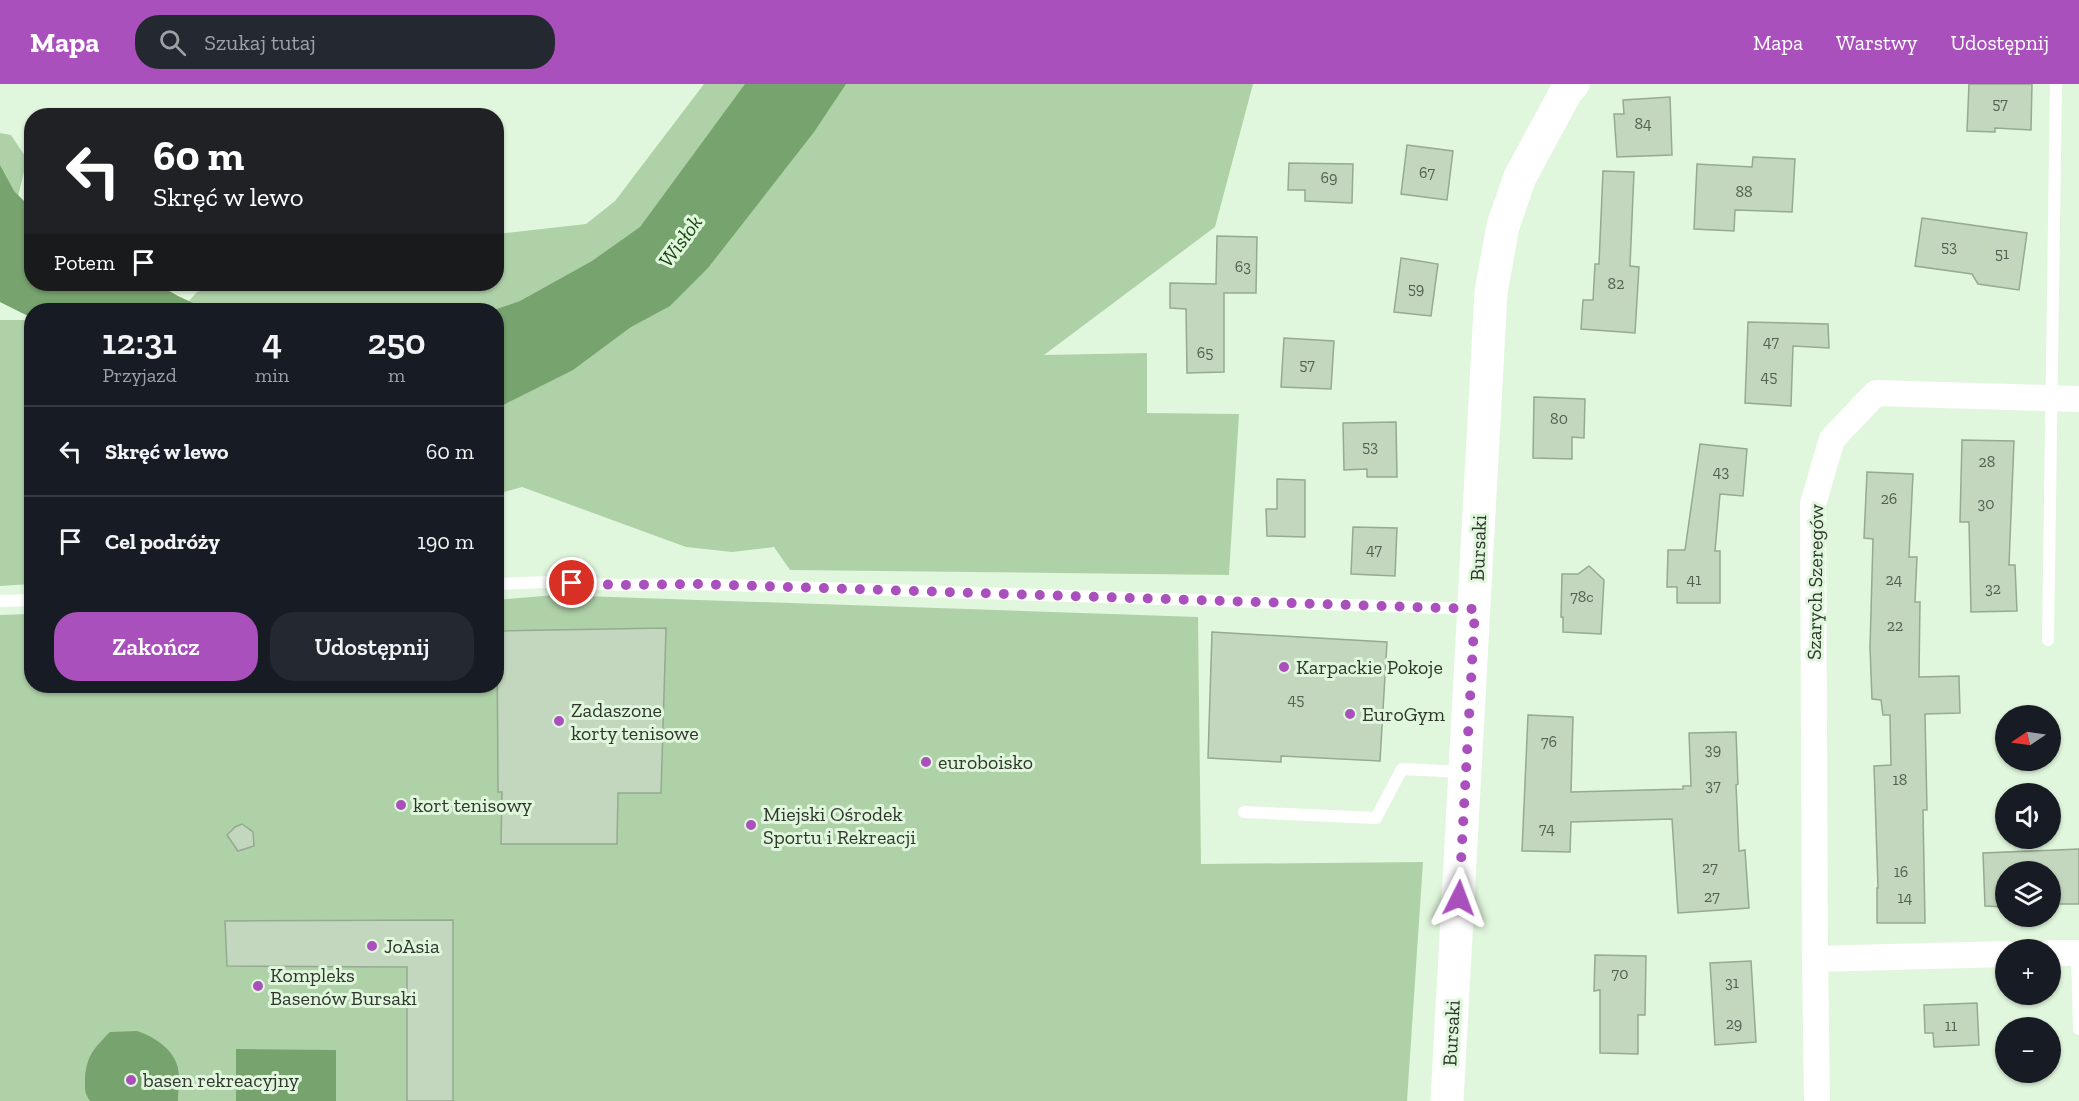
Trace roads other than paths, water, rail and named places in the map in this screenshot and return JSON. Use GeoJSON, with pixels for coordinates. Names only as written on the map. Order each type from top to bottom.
{"type":"FeatureCollection","features":[{"type":"Feature","properties":{"kind":"street","name":"Bursaki"},"geometry":{"type":"LineString","coordinates":[[1447,1101],[1491,292],[1501,235],[1520,177],[1566,92],[1573,84]]}},
{"type":"Feature","properties":{"kind":"street","name":"Szarych Szeregów"},"geometry":{"type":"LineString","coordinates":[[1817,1101],[1813,504],[1832,439],[1876,393],[2079,399]]}},
{"type":"Feature","properties":{"kind":"street"},"geometry":{"type":"LineString","coordinates":[[2061,953],[2078,953]]}},
{"type":"Feature","properties":{"kind":"street"},"geometry":{"type":"LineString","coordinates":[[1815,959],[1995,954]]}},
{"type":"Feature","properties":{"kind":"lane"},"geometry":{"type":"LineString","coordinates":[[2048,640],[2056,84]]}},
{"type":"Feature","properties":{"kind":"lane"},"geometry":{"type":"LineString","coordinates":[[504,584],[696,584],[1475,609]]}},
{"type":"Feature","properties":{"kind":"lane"},"geometry":{"type":"LineString","coordinates":[[0,601],[24,600]]}},
{"type":"Feature","properties":{"kind":"lane"},"geometry":{"type":"LineString","coordinates":[[1244,812],[1376,818],[1402,769],[1466,772]]}},
{"type":"Feature","properties":{"kind":"lane"},"geometry":{"type":"LineString","coordinates":[[2078,953],[2079,1029]]}},
{"type":"Feature","properties":{"kind":"water","name":"Wisłok"},"geometry":{"type":"Polygon","coordinates":[[[745,84],[846,84],[814,132],[708,268],[670,306],[631,327],[573,370],[504,404],[504,307],[520,301],[592,261],[640,227],[745,84]]]}},
{"type":"Feature","properties":{"kind":"water"},"geometry":{"type":"Polygon","coordinates":[[[0,165],[14,191],[24,201],[24,291],[169,291],[193,303],[24,303],[24,314],[0,302],[0,165]]]}},
{"type":"Feature","properties":{"kind":"water","name":"basen rekreacyjny"},"geometry":{"type":"Polygon","coordinates":[[[137,1031],[156,1040],[176,1061],[179,1072],[178,1101],[90,1101],[85,1090],[85,1074],[88,1060],[95,1049],[110,1032],[137,1031]]]}},
{"type":"Feature","properties":{"kind":"water"},"geometry":{"type":"Polygon","coordinates":[[[236,1049],[336,1050],[336,1101],[236,1101],[236,1049]]]}},
{"type":"Feature","properties":{"kind":"place","name":"Karpackie Pokoje"},"geometry":{"type":"Point","coordinates":[1284,667]}},
{"type":"Feature","properties":{"kind":"place","name":"EuroGym"},"geometry":{"type":"Point","coordinates":[1350,714]}},
{"type":"Feature","properties":{"kind":"place","name":"Zadaszone korty tenisowe"},"geometry":{"type":"Point","coordinates":[559,721]}},
{"type":"Feature","properties":{"kind":"place","name":"euroboisko"},"geometry":{"type":"Point","coordinates":[926,762]}},
{"type":"Feature","properties":{"kind":"place","name":"kort tenisowy"},"geometry":{"type":"Point","coordinates":[401,805]}},
{"type":"Feature","properties":{"kind":"place","name":"Miejski Ośrodek Sportu i Rekreacji"},"geometry":{"type":"Point","coordinates":[751,825]}},
{"type":"Feature","properties":{"kind":"place","name":"JoAsia"},"geometry":{"type":"Point","coordinates":[372,946]}},
{"type":"Feature","properties":{"kind":"place","name":"Kompleks Basenów Bursaki"},"geometry":{"type":"Point","coordinates":[258,986]}},
{"type":"Feature","properties":{"kind":"place","name":"basen rekreacyjny"},"geometry":{"type":"Point","coordinates":[131,1080]}}]}
